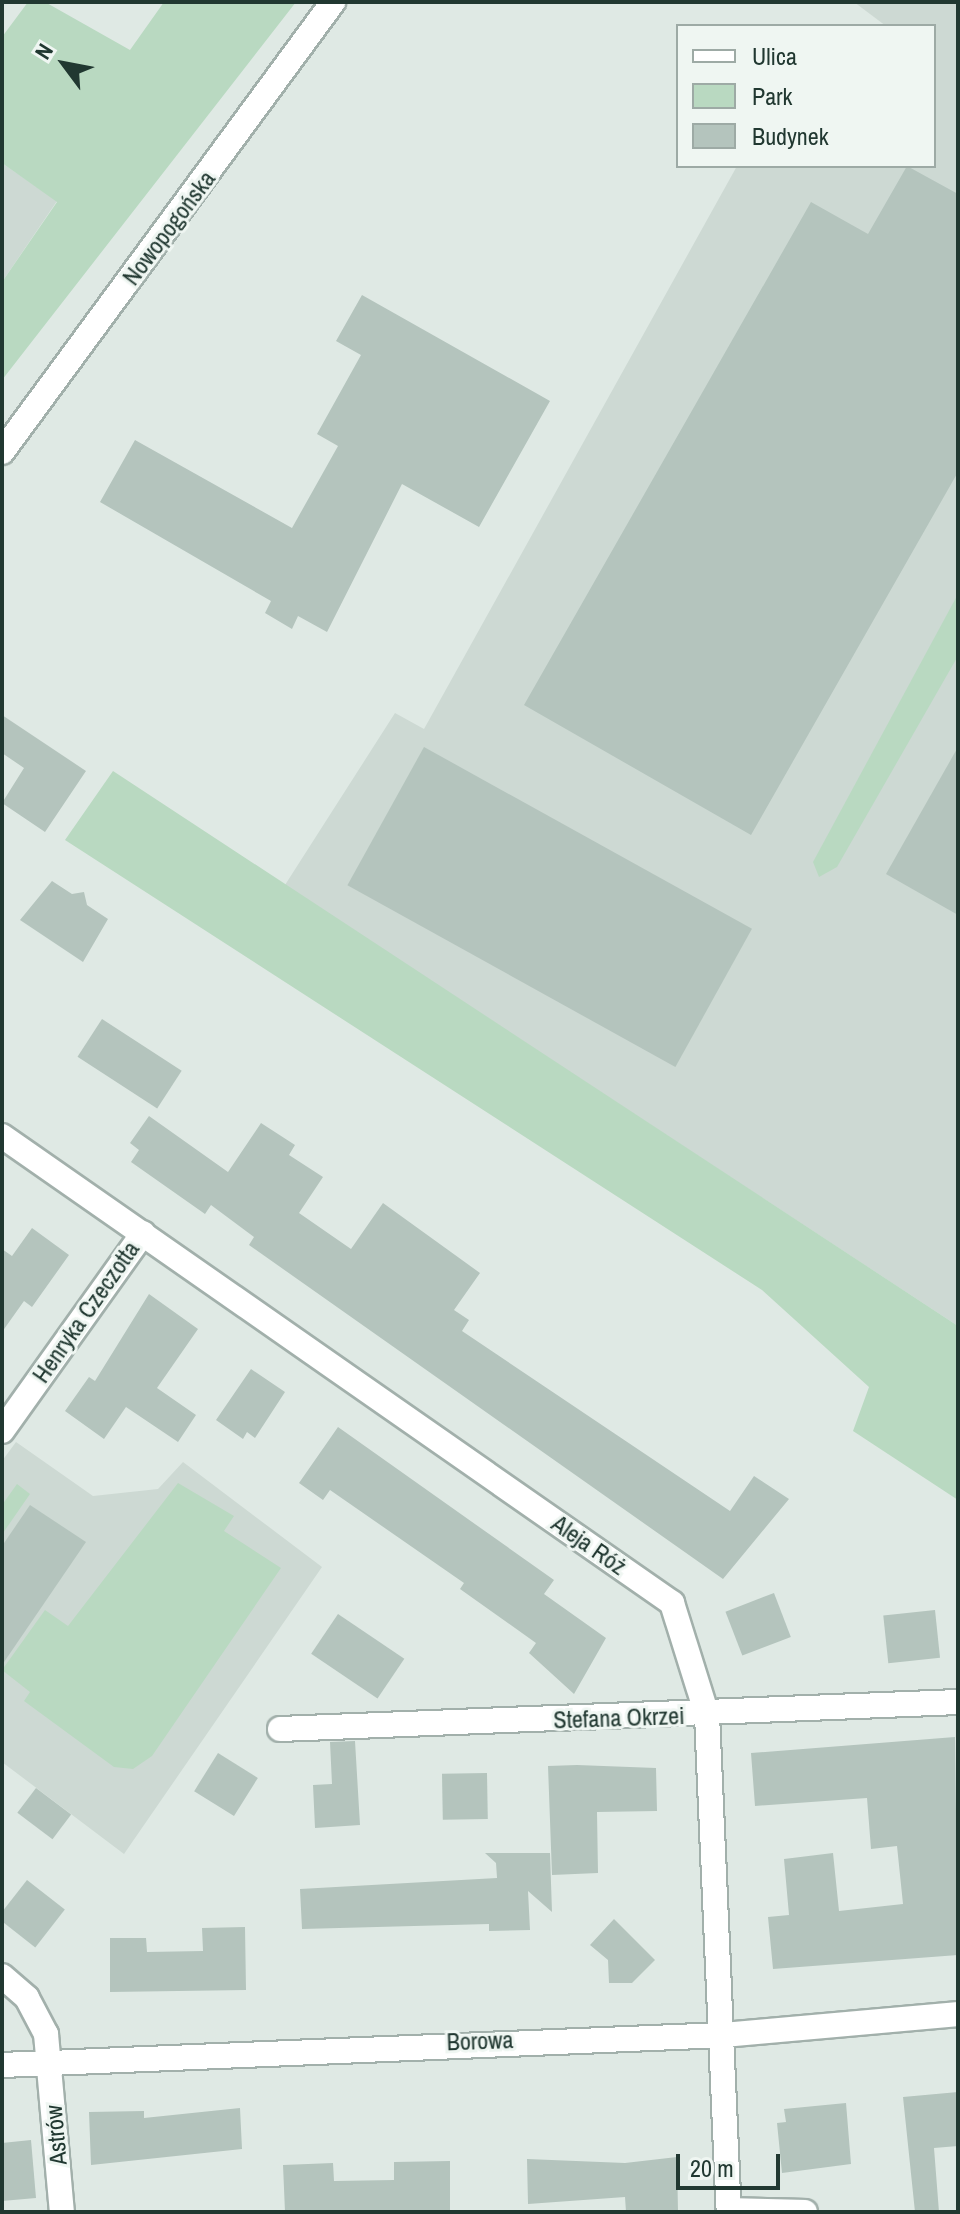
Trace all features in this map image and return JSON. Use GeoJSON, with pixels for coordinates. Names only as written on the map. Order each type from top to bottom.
{"type":"FeatureCollection","features":[{"type":"Feature","properties":{"kind":"street","name":"Nowopogońska"},"geometry":{"type":"LineString","coordinates":[[2,452],[333,2]]}},
{"type":"Feature","properties":{"kind":"street","name":"Aleja Róż"},"geometry":{"type":"LineString","coordinates":[[2,1136],[672,1603],[707,1715],[724,2035],[729,2211]]}},
{"type":"Feature","properties":{"kind":"street","name":"Henryka Czeczotta"},"geometry":{"type":"LineString","coordinates":[[2,1431],[143,1233]]}},
{"type":"Feature","properties":{"kind":"street","name":"Stefana Okrzei"},"geometry":{"type":"LineString","coordinates":[[280,1729],[707,1715],[958,1702]]}},
{"type":"Feature","properties":{"kind":"street","name":"Astrów"},"geometry":{"type":"LineString","coordinates":[[2,1976],[39,2017],[49,2058],[62,2212]]}},
{"type":"Feature","properties":{"kind":"street","name":"Borowa"},"geometry":{"type":"LineString","coordinates":[[2,2065],[49,2058],[724,2035],[958,2014]]}},
{"type":"Feature","properties":{"kind":"street"},"geometry":{"type":"LineString","coordinates":[[729,2211],[805,2212]]}},
{"type":"Feature","properties":{"kind":"shaded area"},"geometry":{"type":"Polygon","coordinates":[[[854,2],[958,2],[958,1326],[285,885],[395,713],[424,729],[736,168],[936,168],[936,24],[883,24],[854,2]]]}},
{"type":"Feature","properties":{"kind":"shaded area"},"geometry":{"type":"Polygon","coordinates":[[[2,163],[57,201],[2,282],[2,163]]]}},
{"type":"Feature","properties":{"kind":"shaded area"},"geometry":{"type":"Polygon","coordinates":[[[16,1442],[93,1496],[158,1489],[183,1462],[322,1567],[124,1854],[2,1762],[2,1461],[16,1442]]]}},
{"type":"Feature","properties":{"kind":"green space"},"geometry":{"type":"Polygon","coordinates":[[[28,2],[45,2],[130,50],[164,2],[296,2],[2,380],[2,282],[57,202],[2,163],[2,37],[28,2]]]}},
{"type":"Feature","properties":{"kind":"green space"},"geometry":{"type":"Polygon","coordinates":[[[958,594],[958,656],[837,867],[819,877],[813,862],[958,594]]]}},
{"type":"Feature","properties":{"kind":"green space"},"geometry":{"type":"Polygon","coordinates":[[[113,771],[958,1326],[958,1500],[853,1431],[869,1387],[762,1290],[65,840],[113,771]]]}},
{"type":"Feature","properties":{"kind":"green space"},"geometry":{"type":"Polygon","coordinates":[[[178,1483],[234,1516],[224,1531],[281,1568],[152,1756],[133,1769],[114,1767],[24,1701],[30,1692],[2,1670],[45,1610],[68,1626],[178,1483]]]}},
{"type":"Feature","properties":{"kind":"green space"},"geometry":{"type":"Polygon","coordinates":[[[17,1484],[30,1494],[3,1533],[2,1546],[2,1505],[17,1484]]]}},
{"type":"Feature","properties":{"kind":"building"},"geometry":{"type":"Polygon","coordinates":[[[906,168],[958,194],[958,472],[751,835],[524,705],[811,202],[868,234],[906,168]]]}},
{"type":"Feature","properties":{"kind":"building"},"geometry":{"type":"Polygon","coordinates":[[[362,295],[550,401],[479,527],[402,484],[327,632],[298,616],[292,629],[265,613],[271,601],[100,502],[135,440],[292,528],[338,446],[317,434],[361,355],[336,341],[362,295]]]}},
{"type":"Feature","properties":{"kind":"building"},"geometry":{"type":"Polygon","coordinates":[[[2,715],[86,771],[45,832],[2,803],[24,768],[2,753],[2,715]]]}},
{"type":"Feature","properties":{"kind":"building"},"geometry":{"type":"Polygon","coordinates":[[[424,747],[752,929],[675,1067],[347,885],[424,747]]]}},
{"type":"Feature","properties":{"kind":"building"},"geometry":{"type":"Polygon","coordinates":[[[958,747],[958,915],[886,874],[958,747]]]}},
{"type":"Feature","properties":{"kind":"building"},"geometry":{"type":"Polygon","coordinates":[[[52,881],[72,894],[84,892],[87,905],[108,919],[83,962],[20,920],[52,881]]]}},
{"type":"Feature","properties":{"kind":"building"},"geometry":{"type":"Polygon","coordinates":[[[102,1019],[182,1071],[157,1108],[77,1057],[102,1019]]]}},
{"type":"Feature","properties":{"kind":"building"},"geometry":{"type":"Polygon","coordinates":[[[149,1116],[228,1172],[261,1123],[295,1145],[289,1155],[323,1177],[299,1213],[351,1249],[383,1203],[480,1273],[454,1310],[469,1320],[462,1331],[730,1511],[754,1476],[789,1499],[723,1579],[249,1245],[254,1237],[211,1205],[205,1214],[131,1162],[139,1150],[130,1143],[149,1116]]]}},
{"type":"Feature","properties":{"kind":"building"},"geometry":{"type":"Polygon","coordinates":[[[32,1228],[69,1255],[32,1307],[24,1301],[2,1332],[2,1249],[12,1256],[32,1228]]]}},
{"type":"Feature","properties":{"kind":"building"},"geometry":{"type":"Polygon","coordinates":[[[149,1294],[198,1329],[157,1388],[196,1415],[178,1442],[126,1407],[104,1439],[65,1411],[89,1377],[95,1381],[149,1294]]]}},
{"type":"Feature","properties":{"kind":"building"},"geometry":{"type":"Polygon","coordinates":[[[251,1369],[285,1392],[255,1438],[247,1432],[243,1439],[216,1420],[251,1369]]]}},
{"type":"Feature","properties":{"kind":"building"},"geometry":{"type":"Polygon","coordinates":[[[338,1427],[554,1580],[544,1594],[606,1638],[574,1694],[529,1653],[536,1643],[460,1589],[464,1583],[330,1490],[323,1500],[299,1483],[338,1427]]]}},
{"type":"Feature","properties":{"kind":"building"},"geometry":{"type":"Polygon","coordinates":[[[30,1505],[86,1542],[2,1665],[2,1546],[30,1505]]]}},
{"type":"Feature","properties":{"kind":"building"},"geometry":{"type":"Polygon","coordinates":[[[774,1593],[791,1637],[742,1656],[725,1612],[774,1593]]]}},
{"type":"Feature","properties":{"kind":"building"},"geometry":{"type":"Polygon","coordinates":[[[935,1610],[940,1658],[888,1663],[883,1615],[935,1610]]]}},
{"type":"Feature","properties":{"kind":"building"},"geometry":{"type":"Polygon","coordinates":[[[338,1614],[404,1659],[377,1699],[311,1654],[338,1614]]]}},
{"type":"Feature","properties":{"kind":"building"},"geometry":{"type":"Polygon","coordinates":[[[955,1737],[958,1955],[773,1969],[768,1917],[789,1915],[784,1859],[833,1853],[839,1911],[903,1904],[897,1846],[871,1849],[867,1798],[755,1806],[751,1753],[955,1737]]]}},
{"type":"Feature","properties":{"kind":"building"},"geometry":{"type":"Polygon","coordinates":[[[355,1741],[360,1825],[315,1828],[313,1785],[332,1784],[330,1742],[355,1741]]]}},
{"type":"Feature","properties":{"kind":"building"},"geometry":{"type":"Polygon","coordinates":[[[218,1753],[258,1778],[234,1816],[194,1791],[218,1753]]]}},
{"type":"Feature","properties":{"kind":"building"},"geometry":{"type":"Polygon","coordinates":[[[548,1766],[656,1768],[657,1811],[597,1812],[598,1873],[552,1875],[548,1766]]]}},
{"type":"Feature","properties":{"kind":"building"},"geometry":{"type":"Polygon","coordinates":[[[487,1773],[488,1819],[443,1820],[442,1774],[487,1773]]]}},
{"type":"Feature","properties":{"kind":"building"},"geometry":{"type":"Polygon","coordinates":[[[36,1788],[71,1814],[52,1839],[17,1813],[36,1788]]]}},
{"type":"Feature","properties":{"kind":"building"},"geometry":{"type":"Polygon","coordinates":[[[485,1853],[550,1853],[552,1912],[528,1891],[530,1930],[489,1931],[489,1924],[302,1929],[300,1889],[497,1878],[496,1863],[485,1853]]]}},
{"type":"Feature","properties":{"kind":"building"},"geometry":{"type":"Polygon","coordinates":[[[27,1880],[65,1910],[35,1947],[2,1921],[2,1912],[27,1880]]]}},
{"type":"Feature","properties":{"kind":"building"},"geometry":{"type":"Polygon","coordinates":[[[614,1919],[655,1960],[632,1983],[609,1983],[608,1960],[590,1945],[614,1919]]]}},
{"type":"Feature","properties":{"kind":"building"},"geometry":{"type":"Polygon","coordinates":[[[245,1927],[246,1990],[110,1992],[110,1938],[146,1938],[147,1952],[203,1951],[202,1928],[245,1927]]]}},
{"type":"Feature","properties":{"kind":"building"},"geometry":{"type":"Polygon","coordinates":[[[958,2092],[958,2146],[934,2148],[939,2212],[915,2212],[903,2097],[958,2092]]]}},
{"type":"Feature","properties":{"kind":"building"},"geometry":{"type":"Polygon","coordinates":[[[846,2103],[851,2164],[782,2173],[777,2123],[786,2122],[784,2109],[846,2103]]]}},
{"type":"Feature","properties":{"kind":"building"},"geometry":{"type":"Polygon","coordinates":[[[240,2108],[242,2149],[91,2165],[89,2112],[144,2111],[144,2118],[240,2108]]]}},
{"type":"Feature","properties":{"kind":"building"},"geometry":{"type":"Polygon","coordinates":[[[31,2140],[36,2198],[2,2201],[2,2143],[31,2140]]]}},
{"type":"Feature","properties":{"kind":"building"},"geometry":{"type":"Polygon","coordinates":[[[677,2157],[678,2212],[626,2212],[625,2197],[528,2204],[527,2159],[625,2163],[677,2157]]]}},
{"type":"Feature","properties":{"kind":"building"},"geometry":{"type":"Polygon","coordinates":[[[450,2161],[450,2212],[285,2212],[283,2165],[333,2163],[334,2181],[394,2180],[394,2162],[450,2161]]]}}]}
